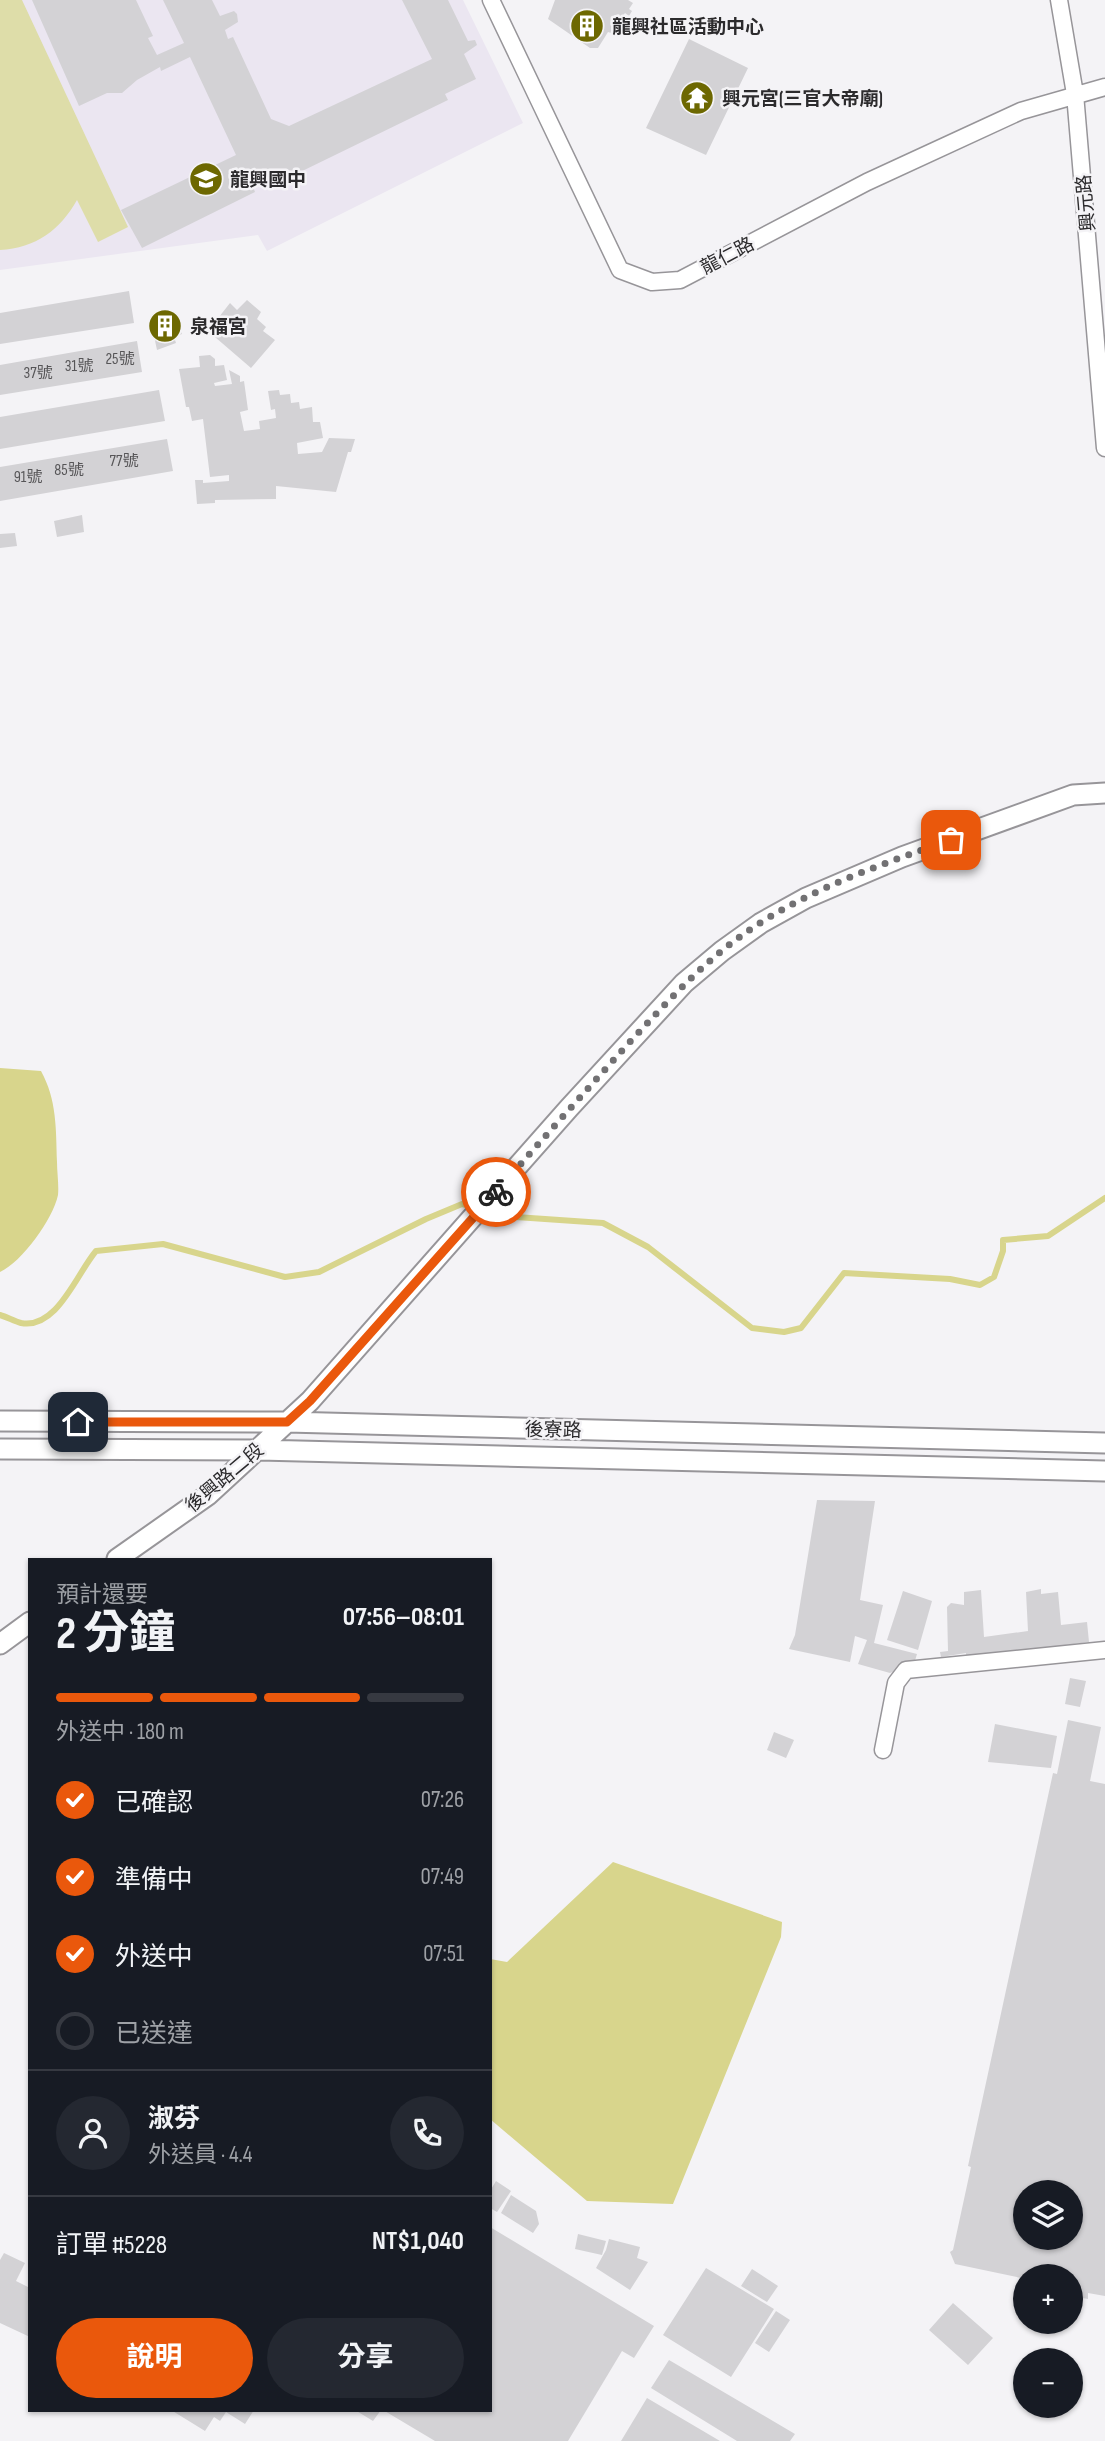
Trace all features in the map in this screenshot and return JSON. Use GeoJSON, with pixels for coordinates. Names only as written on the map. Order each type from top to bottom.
{"type":"FeatureCollection","features":[{"type":"Feature","properties":{"kind":"street","name":"龍仁路"},"geometry":{"type":"LineString","coordinates":[[491,0],[620,271],[652,282],[680,280],[867,182],[1021,111],[1105,87]]}},
{"type":"Feature","properties":{"kind":"street","name":"興元路"},"geometry":{"type":"LineString","coordinates":[[1059,0],[1076,94],[1105,448]]}},
{"type":"Feature","properties":{"kind":"street","name":"後興路二段"},"geometry":{"type":"LineString","coordinates":[[118,1558],[208,1494],[310,1401],[684,983],[722,951],[761,923],[806,898],[902,857],[1073,795],[1105,793]]}},
{"type":"Feature","properties":{"kind":"street","name":"後寮路"},"geometry":{"type":"LineString","coordinates":[[0,1421],[287,1422],[1105,1443]]}},
{"type":"Feature","properties":{"kind":"street","name":"後寮路"},"geometry":{"type":"LineString","coordinates":[[0,1449],[259,1450],[1105,1471]]}},
{"type":"Feature","properties":{"kind":"street"},"geometry":{"type":"LineString","coordinates":[[0,1644],[28,1623]]}},
{"type":"Feature","properties":{"kind":"street"},"geometry":{"type":"LineString","coordinates":[[883,1750],[896,1683],[906,1670],[1105,1650]]}},
{"type":"Feature","properties":{"kind":"shaded area","name":"龍興國中"},"geometry":{"type":"Polygon","coordinates":[[[0,0],[463,0],[523,123],[267,251],[258,235],[0,270],[0,0]]]}},
{"type":"Feature","properties":{"kind":"shaded area"},"geometry":{"type":"Polygon","coordinates":[[[0,1068],[41,1071],[55,1115],[58,1195],[50,1216],[27,1250],[0,1272],[0,1068]]]}},
{"type":"Feature","properties":{"kind":"shaded area"},"geometry":{"type":"Polygon","coordinates":[[[613,1862],[782,1922],[781,1937],[673,2204],[587,2201],[492,2121],[492,1959],[507,1962],[613,1862]]]}},
{"type":"Feature","properties":{"kind":"green space"},"geometry":{"type":"Polygon","coordinates":[[[0,0],[22,0],[128,227],[98,242],[77,200],[63,220],[46,235],[25,246],[0,250],[0,0]]]}},
{"type":"Feature","properties":{"kind":"building"},"geometry":{"type":"Polygon","coordinates":[[[32,0],[136,0],[153,36],[148,38],[157,55],[184,43],[163,0],[212,0],[220,16],[234,11],[237,14],[238,22],[225,30],[228,39],[233,37],[271,119],[289,126],[432,59],[402,0],[448,0],[468,41],[475,40],[477,45],[464,54],[476,79],[445,94],[448,100],[292,176],[288,169],[253,187],[255,192],[142,248],[121,210],[236,155],[190,57],[161,71],[160,67],[137,80],[122,93],[107,93],[79,106],[32,0]]]}},
{"type":"Feature","properties":{"kind":"building","name":"龍興社區活動中心"},"geometry":{"type":"Polygon","coordinates":[[[555,0],[628,0],[633,3],[629,16],[625,13],[598,48],[590,48],[548,19],[555,0]]]}},
{"type":"Feature","properties":{"kind":"building","name":"興元宮(三官大帝廟)"},"geometry":{"type":"Polygon","coordinates":[[[689,39],[748,68],[706,155],[646,128],[689,39]]]}},
{"type":"Feature","properties":{"kind":"building"},"geometry":{"type":"Polygon","coordinates":[[[129,291],[134,323],[0,344],[0,313],[129,291]]]}},
{"type":"Feature","properties":{"kind":"building"},"geometry":{"type":"Polygon","coordinates":[[[247,300],[261,312],[257,319],[266,327],[263,331],[275,340],[251,368],[208,331],[230,303],[237,310],[247,300]]]}},
{"type":"Feature","properties":{"kind":"building","name":"泉福宮"},"geometry":{"type":"Polygon","coordinates":[[[170,310],[182,334],[174,337],[176,343],[157,350],[150,317],[170,310]]]}},
{"type":"Feature","properties":{"kind":"building"},"geometry":{"type":"Polygon","coordinates":[[[137,341],[142,372],[0,395],[0,365],[137,341]]]}},
{"type":"Feature","properties":{"kind":"building"},"geometry":{"type":"Polygon","coordinates":[[[210,355],[215,359],[215,366],[224,365],[227,380],[214,383],[215,386],[232,384],[229,370],[240,376],[240,382],[244,381],[248,410],[240,412],[244,431],[260,429],[259,421],[276,418],[275,409],[271,410],[268,391],[279,390],[280,395],[290,394],[291,403],[299,402],[300,409],[312,407],[313,422],[320,422],[323,438],[297,443],[298,454],[322,452],[329,438],[355,439],[351,452],[348,452],[336,492],[276,486],[276,499],[215,500],[215,503],[197,504],[195,480],[203,480],[203,483],[229,481],[229,475],[210,477],[203,419],[192,421],[189,407],[186,407],[179,369],[200,367],[199,356],[210,355]]]}},
{"type":"Feature","properties":{"kind":"building"},"geometry":{"type":"Polygon","coordinates":[[[159,390],[165,421],[0,449],[0,417],[159,390]]]}},
{"type":"Feature","properties":{"kind":"building"},"geometry":{"type":"Polygon","coordinates":[[[167,439],[173,471],[0,501],[0,467],[167,439]]]}},
{"type":"Feature","properties":{"kind":"building"},"geometry":{"type":"Polygon","coordinates":[[[82,515],[84,532],[57,537],[54,521],[82,515]]]}},
{"type":"Feature","properties":{"kind":"building"},"geometry":{"type":"Polygon","coordinates":[[[15,533],[17,546],[0,548],[0,534],[15,533]]]}},
{"type":"Feature","properties":{"kind":"building"},"geometry":{"type":"Polygon","coordinates":[[[817,1500],[875,1501],[860,1600],[883,1605],[874,1643],[917,1654],[914,1664],[890,1673],[858,1664],[867,1640],[855,1636],[850,1662],[789,1649],[795,1635],[817,1500]]]}},
{"type":"Feature","properties":{"kind":"building"},"geometry":{"type":"Polygon","coordinates":[[[1041,1589],[1041,1594],[1058,1592],[1061,1625],[1087,1622],[1089,1642],[966,1658],[966,1653],[941,1657],[940,1652],[948,1651],[947,1607],[951,1603],[964,1605],[964,1592],[981,1590],[984,1637],[1028,1631],[1026,1592],[1041,1589]]]}},
{"type":"Feature","properties":{"kind":"building"},"geometry":{"type":"Polygon","coordinates":[[[903,1591],[932,1601],[918,1650],[887,1640],[903,1591]]]}},
{"type":"Feature","properties":{"kind":"building"},"geometry":{"type":"Polygon","coordinates":[[[1070,1678],[1086,1681],[1080,1707],[1065,1704],[1070,1678]]]}},
{"type":"Feature","properties":{"kind":"building"},"geometry":{"type":"Polygon","coordinates":[[[1068,1720],[1101,1727],[1090,1781],[1105,1784],[1105,2296],[1088,2293],[1088,2299],[1083,2298],[1083,2264],[1013,2264],[1013,2276],[955,2264],[950,2252],[953,2250],[971,2167],[968,2166],[1053,1773],[1057,1774],[1068,1720]]]}},
{"type":"Feature","properties":{"kind":"building"},"geometry":{"type":"Polygon","coordinates":[[[995,1724],[1057,1736],[1051,1768],[988,1762],[995,1724]]]}},
{"type":"Feature","properties":{"kind":"building"},"geometry":{"type":"Polygon","coordinates":[[[774,1732],[794,1740],[786,1758],[767,1750],[774,1732]]]}},
{"type":"Feature","properties":{"kind":"building"},"geometry":{"type":"Polygon","coordinates":[[[496,2181],[511,2191],[497,2212],[492,2209],[492,2188],[496,2181]]]}},
{"type":"Feature","properties":{"kind":"building"},"geometry":{"type":"Polygon","coordinates":[[[511,2195],[536,2211],[539,2224],[533,2233],[501,2213],[511,2195]]]}},
{"type":"Feature","properties":{"kind":"building"},"geometry":{"type":"Polygon","coordinates":[[[492,2228],[654,2326],[634,2358],[622,2351],[568,2441],[435,2441],[386,2412],[492,2412],[492,2228]]]}},
{"type":"Feature","properties":{"kind":"building"},"geometry":{"type":"Polygon","coordinates":[[[578,2234],[606,2241],[602,2255],[575,2249],[578,2234]]]}},
{"type":"Feature","properties":{"kind":"building"},"geometry":{"type":"Polygon","coordinates":[[[609,2239],[640,2247],[637,2258],[648,2262],[630,2290],[596,2268],[609,2239]]]}},
{"type":"Feature","properties":{"kind":"building"},"geometry":{"type":"Polygon","coordinates":[[[4,2253],[25,2263],[16,2281],[28,2287],[28,2336],[0,2323],[0,2260],[4,2253]]]}},
{"type":"Feature","properties":{"kind":"building"},"geometry":{"type":"Polygon","coordinates":[[[706,2268],[774,2309],[731,2377],[663,2335],[706,2268]]]}},
{"type":"Feature","properties":{"kind":"building"},"geometry":{"type":"Polygon","coordinates":[[[752,2269],[778,2286],[767,2302],[741,2286],[752,2269]]]}},
{"type":"Feature","properties":{"kind":"building"},"geometry":{"type":"Polygon","coordinates":[[[953,2303],[993,2338],[968,2365],[929,2330],[953,2303]]]}},
{"type":"Feature","properties":{"kind":"building"},"geometry":{"type":"Polygon","coordinates":[[[776,2311],[790,2320],[769,2352],[755,2343],[776,2311]]]}},
{"type":"Feature","properties":{"kind":"building"},"geometry":{"type":"Polygon","coordinates":[[[669,2360],[795,2434],[790,2441],[737,2441],[651,2388],[669,2360]]]}},
{"type":"Feature","properties":{"kind":"building"},"geometry":{"type":"Polygon","coordinates":[[[647,2398],[720,2441],[621,2441],[647,2398]]]}},
{"type":"Feature","properties":{"kind":"building"},"geometry":{"type":"Polygon","coordinates":[[[174,2412],[226,2412],[220,2421],[214,2417],[205,2431],[174,2412]]]}},
{"type":"Feature","properties":{"kind":"building"},"geometry":{"type":"Polygon","coordinates":[[[226,2412],[253,2412],[245,2424],[226,2412]]]}},
{"type":"Feature","properties":{"kind":"building"},"geometry":{"type":"Polygon","coordinates":[[[358,2412],[380,2412],[373,2421],[358,2412]]]}},
{"type":"Feature","properties":{"kind":"waterway"},"geometry":{"type":"LineString","coordinates":[[0,1315],[21,1323],[34,1323],[45,1318],[65,1298],[96,1251],[163,1244],[285,1277],[319,1272],[462,1204],[516,1217],[603,1223],[648,1247],[752,1328],[784,1332],[801,1328],[844,1273],[950,1279],[980,1285],[994,1277],[1003,1251],[1003,1240],[1048,1236],[1105,1198]]}},
{"type":"Feature","properties":{"kind":"way so far"},"geometry":{"type":"LineString","coordinates":[[496,1192],[684,983],[722,951],[761,923],[806,898],[902,857],[951,840]]}},
{"type":"Feature","properties":{"kind":"place","name":"龍興社區活動中心"},"geometry":{"type":"Point","coordinates":[587,26]}},
{"type":"Feature","properties":{"kind":"place","name":"興元宮(三官大帝廟)"},"geometry":{"type":"Point","coordinates":[697,98]}},
{"type":"Feature","properties":{"kind":"place","name":"龍興國中"},"geometry":{"type":"Point","coordinates":[206,179]}},
{"type":"Feature","properties":{"kind":"place","name":"泉福宮"},"geometry":{"type":"Point","coordinates":[165,326]}},
{"type":"Feature","properties":{"kind":"route"},"geometry":{"type":"LineString","coordinates":[[78,1422],[287,1422],[310,1401],[496,1192]]}}]}
